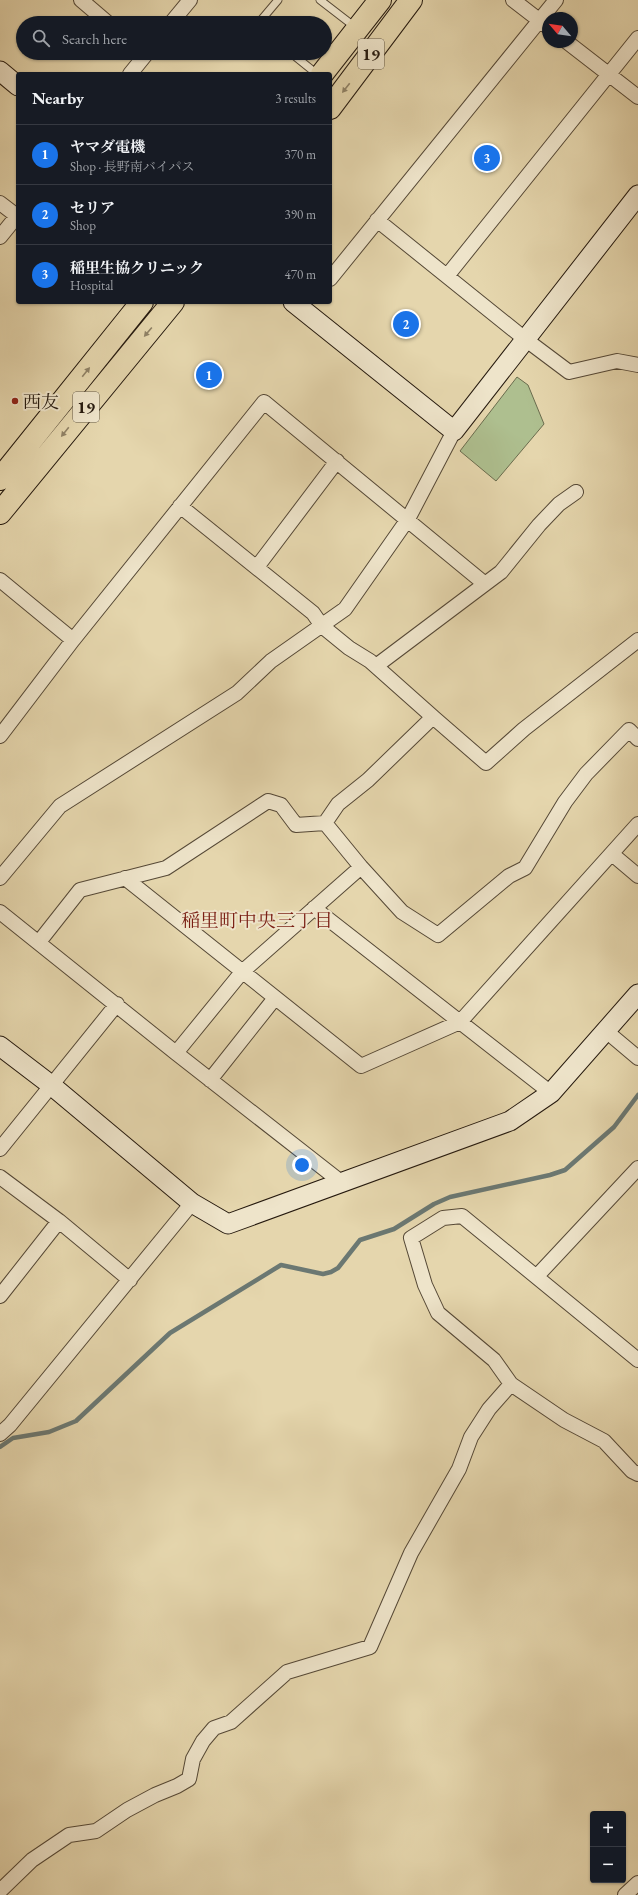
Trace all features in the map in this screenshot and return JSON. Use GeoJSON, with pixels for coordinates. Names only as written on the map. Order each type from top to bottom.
{"type":"FeatureCollection","features":[{"type":"Feature","properties":{"kind":"highway","name":"19"},"geometry":{"type":"LineString","coordinates":[[324,72],[380,0]]}},
{"type":"Feature","properties":{"kind":"highway","name":"19"},"geometry":{"type":"LineString","coordinates":[[332,105],[411,0]]}},
{"type":"Feature","properties":{"kind":"highway","name":"19"},"geometry":{"type":"LineString","coordinates":[[0,479],[140,304]]}},
{"type":"Feature","properties":{"kind":"highway","name":"19"},"geometry":{"type":"LineString","coordinates":[[0,513],[171,304]]}},
{"type":"Feature","properties":{"kind":"street"},"geometry":{"type":"LineString","coordinates":[[81,0],[100,16]]}},
{"type":"Feature","properties":{"kind":"street"},"geometry":{"type":"LineString","coordinates":[[177,16],[190,0]]}},
{"type":"Feature","properties":{"kind":"street"},"geometry":{"type":"LineString","coordinates":[[512,0],[542,22]]}},
{"type":"Feature","properties":{"kind":"street"},"geometry":{"type":"LineString","coordinates":[[550,12],[556,0]]}},
{"type":"Feature","properties":{"kind":"street"},"geometry":{"type":"LineString","coordinates":[[332,277],[376,220],[542,26]]}},
{"type":"Feature","properties":{"kind":"street"},"geometry":{"type":"LineString","coordinates":[[447,276],[610,75],[638,38]]}},
{"type":"Feature","properties":{"kind":"street"},"geometry":{"type":"LineString","coordinates":[[575,48],[638,97]]}},
{"type":"Feature","properties":{"kind":"street"},"geometry":{"type":"LineString","coordinates":[[132,72],[141,60]]}},
{"type":"Feature","properties":{"kind":"street"},"geometry":{"type":"LineString","coordinates":[[0,878],[60,806],[237,693],[271,660],[345,609],[408,519],[454,431],[638,195]]}},
{"type":"Feature","properties":{"kind":"street"},"geometry":{"type":"LineString","coordinates":[[0,203],[16,215]]}},
{"type":"Feature","properties":{"kind":"street"},"geometry":{"type":"LineString","coordinates":[[0,237],[16,218]]}},
{"type":"Feature","properties":{"kind":"street"},"geometry":{"type":"LineString","coordinates":[[376,220],[525,339],[569,372],[617,361],[638,365]]}},
{"type":"Feature","properties":{"kind":"street"},"geometry":{"type":"LineString","coordinates":[[295,304],[454,431]]}},
{"type":"Feature","properties":{"kind":"street"},"geometry":{"type":"LineString","coordinates":[[0,736],[73,640],[264,402],[408,519],[484,584]]}},
{"type":"Feature","properties":{"kind":"street"},"geometry":{"type":"LineString","coordinates":[[257,566],[337,461]]}},
{"type":"Feature","properties":{"kind":"street"},"geometry":{"type":"LineString","coordinates":[[376,666],[502,572],[539,525],[559,504],[576,492]]}},
{"type":"Feature","properties":{"kind":"street"},"geometry":{"type":"LineString","coordinates":[[180,506],[257,566],[313,613],[322,626],[349,648],[376,666],[486,763],[524,729],[638,640]]}},
{"type":"Feature","properties":{"kind":"street"},"geometry":{"type":"LineString","coordinates":[[0,580],[73,640]]}},
{"type":"Feature","properties":{"kind":"street"},"geometry":{"type":"LineString","coordinates":[[325,823],[338,804],[368,780],[433,717]]}},
{"type":"Feature","properties":{"kind":"street"},"geometry":{"type":"LineString","coordinates":[[325,823],[361,867],[402,912],[438,935],[509,876],[525,868],[565,802],[586,774],[629,730],[638,739]]}},
{"type":"Feature","properties":{"kind":"street"},"geometry":{"type":"LineString","coordinates":[[39,942],[80,890],[166,868],[268,801],[281,805],[296,825],[325,823]]}},
{"type":"Feature","properties":{"kind":"street"},"geometry":{"type":"LineString","coordinates":[[125,878],[361,1066],[460,1022],[638,824]]}},
{"type":"Feature","properties":{"kind":"street"},"geometry":{"type":"LineString","coordinates":[[612,854],[638,876]]}},
{"type":"Feature","properties":{"kind":"street"},"geometry":{"type":"LineString","coordinates":[[176,1053],[242,972],[361,867]]}},
{"type":"Feature","properties":{"kind":"street"},"geometry":{"type":"LineString","coordinates":[[314,908],[551,1093]]}},
{"type":"Feature","properties":{"kind":"street"},"geometry":{"type":"LineString","coordinates":[[0,912],[117,1004],[210,1080],[341,1182]]}},
{"type":"Feature","properties":{"kind":"street"},"geometry":{"type":"LineString","coordinates":[[0,1046],[51,1085],[192,1203],[228,1224],[510,1121],[551,1093],[638,994]]}},
{"type":"Feature","properties":{"kind":"street"},"geometry":{"type":"LineString","coordinates":[[210,1080],[275,998]]}},
{"type":"Feature","properties":{"kind":"street"},"geometry":{"type":"LineString","coordinates":[[0,1149],[117,1004]]}},
{"type":"Feature","properties":{"kind":"street"},"geometry":{"type":"LineString","coordinates":[[606,1031],[638,1058]]}},
{"type":"Feature","properties":{"kind":"street"},"geometry":{"type":"LineString","coordinates":[[537,1276],[638,1168]]}},
{"type":"Feature","properties":{"kind":"street"},"geometry":{"type":"LineString","coordinates":[[0,1177],[59,1221],[130,1280]]}},
{"type":"Feature","properties":{"kind":"street"},"geometry":{"type":"LineString","coordinates":[[0,1434],[10,1425],[192,1203]]}},
{"type":"Feature","properties":{"kind":"street"},"geometry":{"type":"LineString","coordinates":[[638,1360],[462,1216],[444,1218],[411,1238],[425,1286],[438,1313],[494,1360],[511,1384],[564,1420],[604,1441],[632,1471],[638,1474]]}},
{"type":"Feature","properties":{"kind":"street"},"geometry":{"type":"LineString","coordinates":[[0,1296],[59,1221]]}},
{"type":"Feature","properties":{"kind":"street"},"geometry":{"type":"LineString","coordinates":[[0,1891],[41,1853],[69,1835],[96,1831],[144,1801],[189,1779],[193,1758],[214,1728],[231,1722],[287,1672],[370,1647],[411,1553],[459,1469],[471,1437],[489,1409],[511,1384]]}},
{"type":"Feature","properties":{"kind":"street"},"geometry":{"type":"LineString","coordinates":[[625,1895],[638,1883]]}},
{"type":"Feature","properties":{"kind":"lane"},"geometry":{"type":"LineString","coordinates":[[265,16],[278,0]]}},
{"type":"Feature","properties":{"kind":"lane"},"geometry":{"type":"LineString","coordinates":[[320,0],[357,29]]}},
{"type":"Feature","properties":{"kind":"lane"},"geometry":{"type":"LineString","coordinates":[[300,60],[315,72]]}},
{"type":"Feature","properties":{"kind":"green space"},"geometry":{"type":"Polygon","coordinates":[[[517,377],[528,385],[544,424],[496,481],[460,451],[517,377]]]}},
{"type":"Feature","properties":{"kind":"waterway"},"geometry":{"type":"LineString","coordinates":[[0,1447],[13,1438],[49,1432],[76,1421],[170,1333],[281,1265],[323,1274],[331,1272],[338,1268],[360,1240],[394,1229],[434,1204],[450,1197],[550,1175],[565,1170],[614,1127],[638,1095]]}},
{"type":"Feature","properties":{"kind":"place","name":"稲里生協クリニック"},"geometry":{"type":"Point","coordinates":[487,158]}},
{"type":"Feature","properties":{"kind":"place","name":"セリア"},"geometry":{"type":"Point","coordinates":[406,324]}},
{"type":"Feature","properties":{"kind":"place","name":"ヤマダ電機"},"geometry":{"type":"Point","coordinates":[209,375]}},
{"type":"Feature","properties":{"kind":"place","name":"西友"},"geometry":{"type":"Point","coordinates":[15,401]}},
{"type":"Feature","properties":{"kind":"district","name":"稲里町中央三丁目"},"geometry":{"type":"Point","coordinates":[257,920]}}]}
